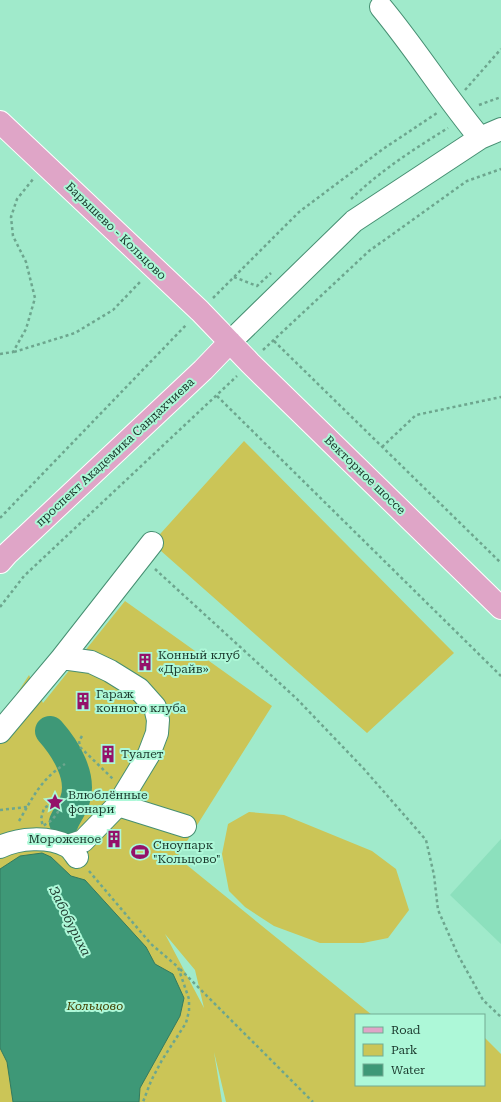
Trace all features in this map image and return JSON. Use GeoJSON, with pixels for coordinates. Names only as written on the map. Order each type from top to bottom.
{"type":"FeatureCollection","features":[{"type":"Feature","properties":{"kind":"main road","name":"Барышево - Кольцово"},"geometry":{"type":"LineString","coordinates":[[0,122],[200,311],[230,342]]}},
{"type":"Feature","properties":{"kind":"main road","name":"проспект Академика Сандахчиева"},"geometry":{"type":"LineString","coordinates":[[0,562],[203,370],[230,342]]}},
{"type":"Feature","properties":{"kind":"main road","name":"Векторное шоссе"},"geometry":{"type":"LineString","coordinates":[[230,342],[499,603]]}},
{"type":"Feature","properties":{"kind":"street"},"geometry":{"type":"LineString","coordinates":[[381,7],[406,37],[435,81],[480,138]]}},
{"type":"Feature","properties":{"kind":"street"},"geometry":{"type":"LineString","coordinates":[[230,342],[354,221],[480,138],[501,129]]}},
{"type":"Feature","properties":{"kind":"street"},"geometry":{"type":"LineString","coordinates":[[0,732],[62,658],[147,550]]}},
{"type":"Feature","properties":{"kind":"street"},"geometry":{"type":"LineString","coordinates":[[4,845],[21,841],[53,841],[73,851],[121,801],[149,754],[157,733],[158,720],[155,707],[139,689],[110,671],[91,662],[62,658]]}},
{"type":"Feature","properties":{"kind":"street"},"geometry":{"type":"LineString","coordinates":[[121,801],[185,826]]}},
{"type":"Feature","properties":{"kind":"path"},"geometry":{"type":"LineString","coordinates":[[0,518],[200,311],[299,212],[383,149],[452,103],[501,49]]}},
{"type":"Feature","properties":{"kind":"path"},"geometry":{"type":"LineString","coordinates":[[452,103],[482,105],[501,97]]}},
{"type":"Feature","properties":{"kind":"path"},"geometry":{"type":"LineString","coordinates":[[13,352],[26,329],[35,298],[26,262],[13,236],[11,217],[17,199],[45,164]]}},
{"type":"Feature","properties":{"kind":"path"},"geometry":{"type":"LineString","coordinates":[[0,354],[13,352],[75,333],[113,310],[154,267]]}},
{"type":"Feature","properties":{"kind":"path"},"geometry":{"type":"LineString","coordinates":[[274,341],[501,563]]}},
{"type":"Feature","properties":{"kind":"path"},"geometry":{"type":"LineString","coordinates":[[217,396],[501,676]]}},
{"type":"Feature","properties":{"kind":"path"},"geometry":{"type":"LineString","coordinates":[[382,447],[416,415],[501,397]]}},
{"type":"Feature","properties":{"kind":"path"},"geometry":{"type":"LineString","coordinates":[[147,550],[297,699],[364,769],[426,840],[434,875],[438,910],[458,955],[483,1000],[501,1016]]}},
{"type":"Feature","properties":{"kind":"path"},"geometry":{"type":"LineString","coordinates":[[82,736],[79,741],[80,747],[114,779],[121,801]]}},
{"type":"Feature","properties":{"kind":"path"},"geometry":{"type":"LineString","coordinates":[[4,845],[40,785],[53,772],[65,764]]}},
{"type":"Feature","properties":{"kind":"path"},"geometry":{"type":"LineString","coordinates":[[52,804],[57,806],[58,812],[52,820],[42,826],[41,818],[44,808],[52,804]]}},
{"type":"Feature","properties":{"kind":"path"},"geometry":{"type":"LineString","coordinates":[[0,810],[27,807]]}},
{"type":"Feature","properties":{"kind":"path"},"geometry":{"type":"LineString","coordinates":[[73,851],[151,944],[178,967],[313,1102]]}},
{"type":"Feature","properties":{"kind":"path"},"geometry":{"type":"LineString","coordinates":[[143,1102],[151,1081],[162,1060],[186,1023],[189,1011],[189,999],[178,967]]}},
{"type":"Feature","properties":{"kind":"shaded area"},"geometry":{"type":"Polygon","coordinates":[[[501,839],[501,944],[450,895],[501,839]]]}},
{"type":"Feature","properties":{"kind":"green space"},"geometry":{"type":"Polygon","coordinates":[[[244,441],[454,653],[367,733],[152,543],[244,441]]]}},
{"type":"Feature","properties":{"kind":"green space","name":"Кольцово"},"geometry":{"type":"Polygon","coordinates":[[[125,601],[272,706],[177,857],[371,1014],[355,1014],[355,1086],[485,1086],[485,1038],[501,1054],[501,1102],[226,1102],[214,1052],[222,1102],[0,1102],[0,720],[29,675],[43,703],[125,601]],[[165,934],[204,1008],[195,970],[165,934]]]}},
{"type":"Feature","properties":{"kind":"green space"},"geometry":{"type":"Polygon","coordinates":[[[249,812],[284,815],[372,851],[396,869],[409,910],[388,938],[363,943],[320,943],[274,926],[245,907],[229,891],[222,854],[228,824],[249,812]]]}},
{"type":"Feature","properties":{"kind":"water"},"geometry":{"type":"Polygon","coordinates":[[[42,853],[51,857],[71,876],[85,880],[146,947],[155,964],[173,974],[184,998],[180,1016],[140,1088],[139,1102],[13,1102],[7,1062],[0,1048],[0,869],[20,856],[42,853]]]}},
{"type":"Feature","properties":{"kind":"waterway","name":"Забобуриха"},"geometry":{"type":"LineString","coordinates":[[50,731],[67,754],[75,772],[77,781],[75,800],[64,822]]}},
{"type":"Feature","properties":{"kind":"place","name":"Конный клуб «Драйв»"},"geometry":{"type":"Point","coordinates":[145,662]}},
{"type":"Feature","properties":{"kind":"place","name":"Гараж конного клуба"},"geometry":{"type":"Point","coordinates":[83,701]}},
{"type":"Feature","properties":{"kind":"place","name":"Туалет"},"geometry":{"type":"Point","coordinates":[108,754]}},
{"type":"Feature","properties":{"kind":"place","name":"Влюблённые фонари"},"geometry":{"type":"Point","coordinates":[55,802]}},
{"type":"Feature","properties":{"kind":"place","name":"Мороженое"},"geometry":{"type":"Point","coordinates":[114,839]}},
{"type":"Feature","properties":{"kind":"place","name":"Сноупарк \"Кольцово\""},"geometry":{"type":"Point","coordinates":[140,852]}}]}
